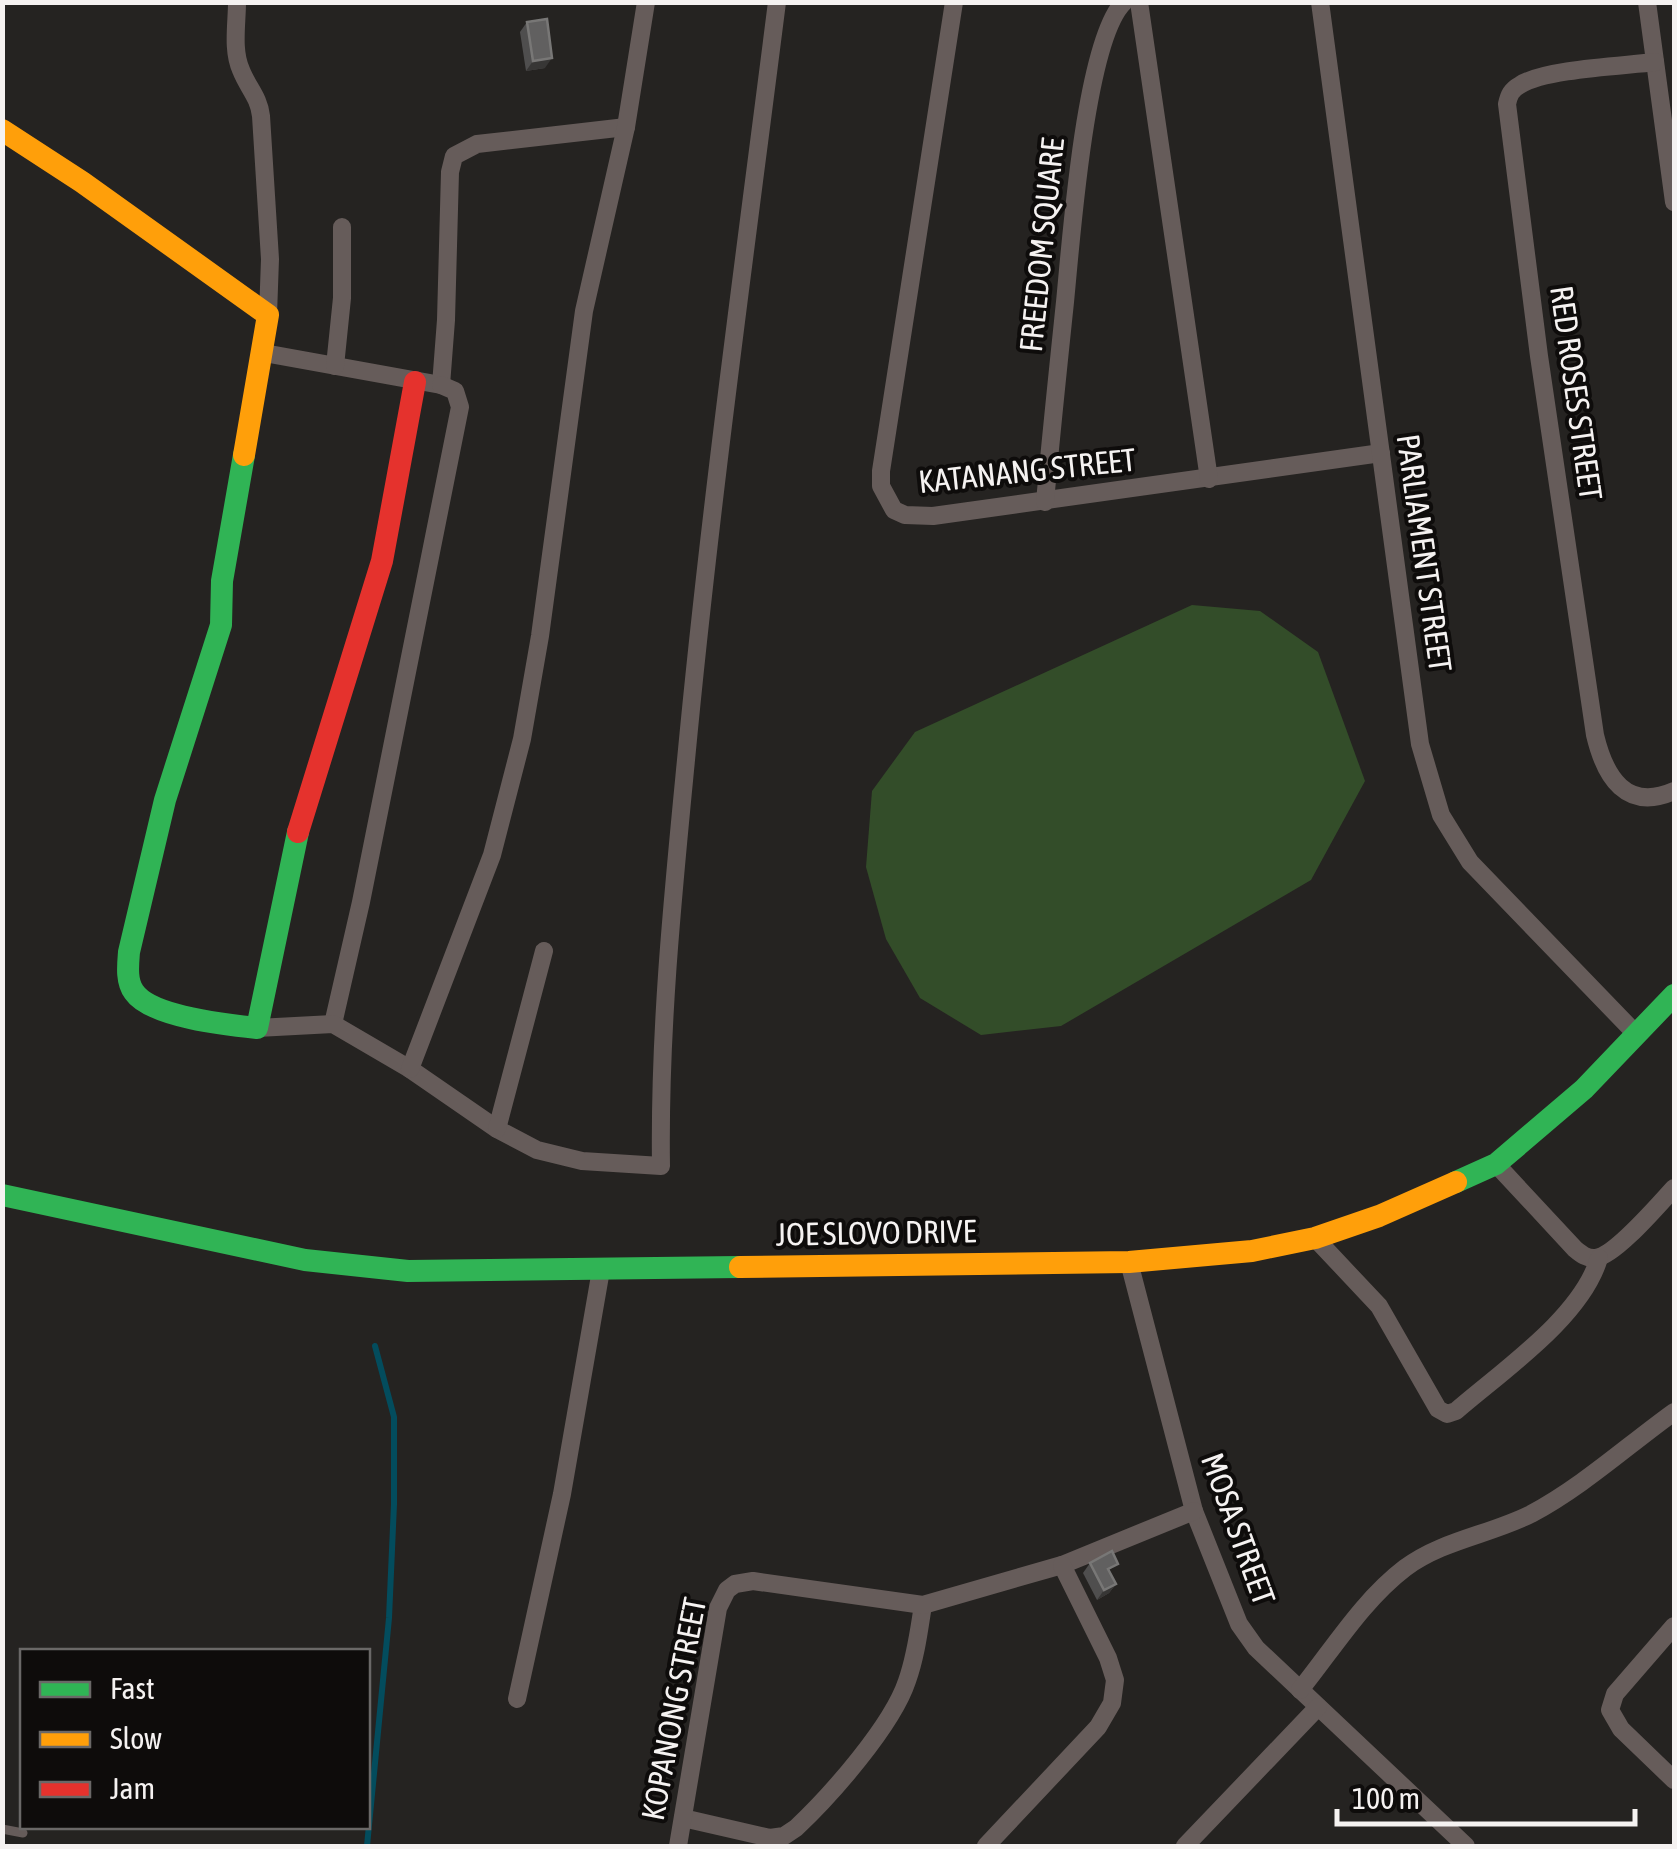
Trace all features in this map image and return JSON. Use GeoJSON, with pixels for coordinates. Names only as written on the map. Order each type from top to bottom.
{"type":"FeatureCollection","features":[{"type":"Feature","properties":{"kind":"street"},"geometry":{"type":"LineString","coordinates":[[237,2],[237,58],[260,102],[262,116],[270,259],[268,316],[222,581],[222,625],[165,800],[128,964],[134,993],[153,1006],[213,1024],[257,1028],[333,1024],[537,1150],[582,1161],[661,1166],[662,1072],[680,816],[704,570],[776,2]]}},
{"type":"Feature","properties":{"kind":"street"},"geometry":{"type":"LineString","coordinates":[[410,1069],[480,888],[513,777],[540,636],[584,312],[626,127],[646,2]]}},
{"type":"Feature","properties":{"kind":"street","name":"KATANANG STREET"},"geometry":{"type":"LineString","coordinates":[[954,2],[881,471],[882,486],[894,510],[918,516],[1044,502],[1381,454]]}},
{"type":"Feature","properties":{"kind":"street","name":"FREEDOM SQUARE"},"geometry":{"type":"LineString","coordinates":[[1044,502],[1074,202],[1085,130],[1103,41],[1112,16],[1124,2]]}},
{"type":"Feature","properties":{"kind":"street"},"geometry":{"type":"LineString","coordinates":[[1138,2],[1210,479]]}},
{"type":"Feature","properties":{"kind":"street","name":"PARLIAMENT STREET"},"geometry":{"type":"LineString","coordinates":[[1320,2],[1420,744],[1441,815],[1470,862],[1493,889],[1637,1035]]}},
{"type":"Feature","properties":{"kind":"street"},"geometry":{"type":"LineString","coordinates":[[1647,2],[1674,202]]}},
{"type":"Feature","properties":{"kind":"street","name":"RED ROSES STREET"},"geometry":{"type":"LineString","coordinates":[[1655,62],[1540,78],[1517,86],[1507,104],[1595,735],[1604,768],[1624,790],[1646,798],[1674,791]]}},
{"type":"Feature","properties":{"kind":"street"},"geometry":{"type":"LineString","coordinates":[[441,385],[454,156],[477,144],[626,127]]}},
{"type":"Feature","properties":{"kind":"street"},"geometry":{"type":"LineString","coordinates":[[2,130],[82,182],[268,316]]}},
{"type":"Feature","properties":{"kind":"street"},"geometry":{"type":"LineString","coordinates":[[335,366],[342,298],[342,227]]}},
{"type":"Feature","properties":{"kind":"street"},"geometry":{"type":"LineString","coordinates":[[264,353],[441,385],[455,391],[460,407],[365,886],[333,1024]]}},
{"type":"Feature","properties":{"kind":"street"},"geometry":{"type":"LineString","coordinates":[[257,1028],[302,812],[382,561],[415,382]]}},
{"type":"Feature","properties":{"kind":"street"},"geometry":{"type":"LineString","coordinates":[[498,1129],[544,952]]}},
{"type":"Feature","properties":{"kind":"street","name":"JOE SLOVO DRIVE"},"geometry":{"type":"LineString","coordinates":[[2,1195],[336,1265],[408,1272],[1129,1262],[1252,1251],[1314,1238],[1379,1216],[1496,1164],[1535,1134],[1674,995]]}},
{"type":"Feature","properties":{"kind":"street"},"geometry":{"type":"LineString","coordinates":[[1496,1164],[1582,1256],[1599,1258]]}},
{"type":"Feature","properties":{"kind":"street"},"geometry":{"type":"LineString","coordinates":[[1314,1238],[1371,1295],[1438,1409],[1447,1414],[1456,1411],[1562,1318],[1586,1288],[1599,1258],[1674,1188]]}},
{"type":"Feature","properties":{"kind":"street","name":"MOSA STREET"},"geometry":{"type":"LineString","coordinates":[[1129,1262],[1194,1511],[1239,1624],[1256,1648],[1466,1846]]}},
{"type":"Feature","properties":{"kind":"street"},"geometry":{"type":"LineString","coordinates":[[518,1699],[562,1494],[600,1270]]}},
{"type":"Feature","properties":{"kind":"street"},"geometry":{"type":"LineString","coordinates":[[1300,1690],[1378,1592],[1401,1571],[1455,1541],[1532,1513],[1674,1412]]}},
{"type":"Feature","properties":{"kind":"street","name":"KOPANONG STREET"},"geometry":{"type":"LineString","coordinates":[[678,1846],[718,1608],[727,1590],[735,1584],[753,1581],[924,1605],[1062,1565],[1194,1511]]}},
{"type":"Feature","properties":{"kind":"street"},"geometry":{"type":"LineString","coordinates":[[986,1846],[1098,1726],[1112,1703],[1114,1680],[1108,1658],[1062,1565]]}},
{"type":"Feature","properties":{"kind":"street"},"geometry":{"type":"LineString","coordinates":[[683,1818],[770,1838],[784,1836],[796,1828],[896,1706],[914,1656],[924,1605]]}},
{"type":"Feature","properties":{"kind":"street"},"geometry":{"type":"LineString","coordinates":[[1674,1626],[1615,1694],[1610,1710],[1620,1729],[1674,1780]]}},
{"type":"Feature","properties":{"kind":"street"},"geometry":{"type":"LineString","coordinates":[[1185,1846],[1318,1707]]}},
{"type":"Feature","properties":{"kind":"lane"},"geometry":{"type":"LineString","coordinates":[[2,1829],[23,1833]]}},
{"type":"Feature","properties":{"kind":"green space"},"geometry":{"type":"Polygon","coordinates":[[[1192,605],[1260,611],[1318,652],[1365,781],[1311,880],[1061,1026],[981,1035],[920,998],[886,939],[866,867],[872,791],[915,732],[1192,605]]]}},
{"type":"Feature","properties":{"kind":"building"},"geometry":{"type":"Polygon","coordinates":[[[547,19],[552,58],[533,61],[527,22],[547,19]]]}},
{"type":"Feature","properties":{"kind":"building"},"geometry":{"type":"Polygon","coordinates":[[[1112,1551],[1118,1564],[1108,1569],[1116,1584],[1104,1590],[1090,1563],[1112,1551]]]}},
{"type":"Feature","properties":{"kind":"waterway"},"geometry":{"type":"LineString","coordinates":[[370,1815],[389,1618],[394,1504],[394,1417],[375,1346]]}},
{"type":"Feature","properties":{"kind":"waterway"},"geometry":{"type":"LineString","coordinates":[[367,1846],[369,1829]]}},
{"type":"Feature","properties":{"kind":"traffic: fast"},"geometry":{"type":"LineString","coordinates":[[244,455],[222,581],[221,625],[165,800],[129,952],[131,988],[143,1001],[173,1014],[257,1028],[298,832]]}},
{"type":"Feature","properties":{"kind":"traffic: fast"},"geometry":{"type":"LineString","coordinates":[[1456,1182],[1496,1164],[1584,1089],[1674,995]]}},
{"type":"Feature","properties":{"kind":"traffic: fast"},"geometry":{"type":"LineString","coordinates":[[2,1195],[305,1260],[408,1271],[740,1267]]}},
{"type":"Feature","properties":{"kind":"traffic: slow"},"geometry":{"type":"LineString","coordinates":[[2,130],[268,315],[244,455]]}},
{"type":"Feature","properties":{"kind":"traffic: slow"},"geometry":{"type":"LineString","coordinates":[[740,1267],[1129,1262],[1252,1251],[1315,1238],[1379,1216],[1456,1182]]}},
{"type":"Feature","properties":{"kind":"traffic: jam"},"geometry":{"type":"LineString","coordinates":[[298,832],[382,561],[415,382]]}}]}
